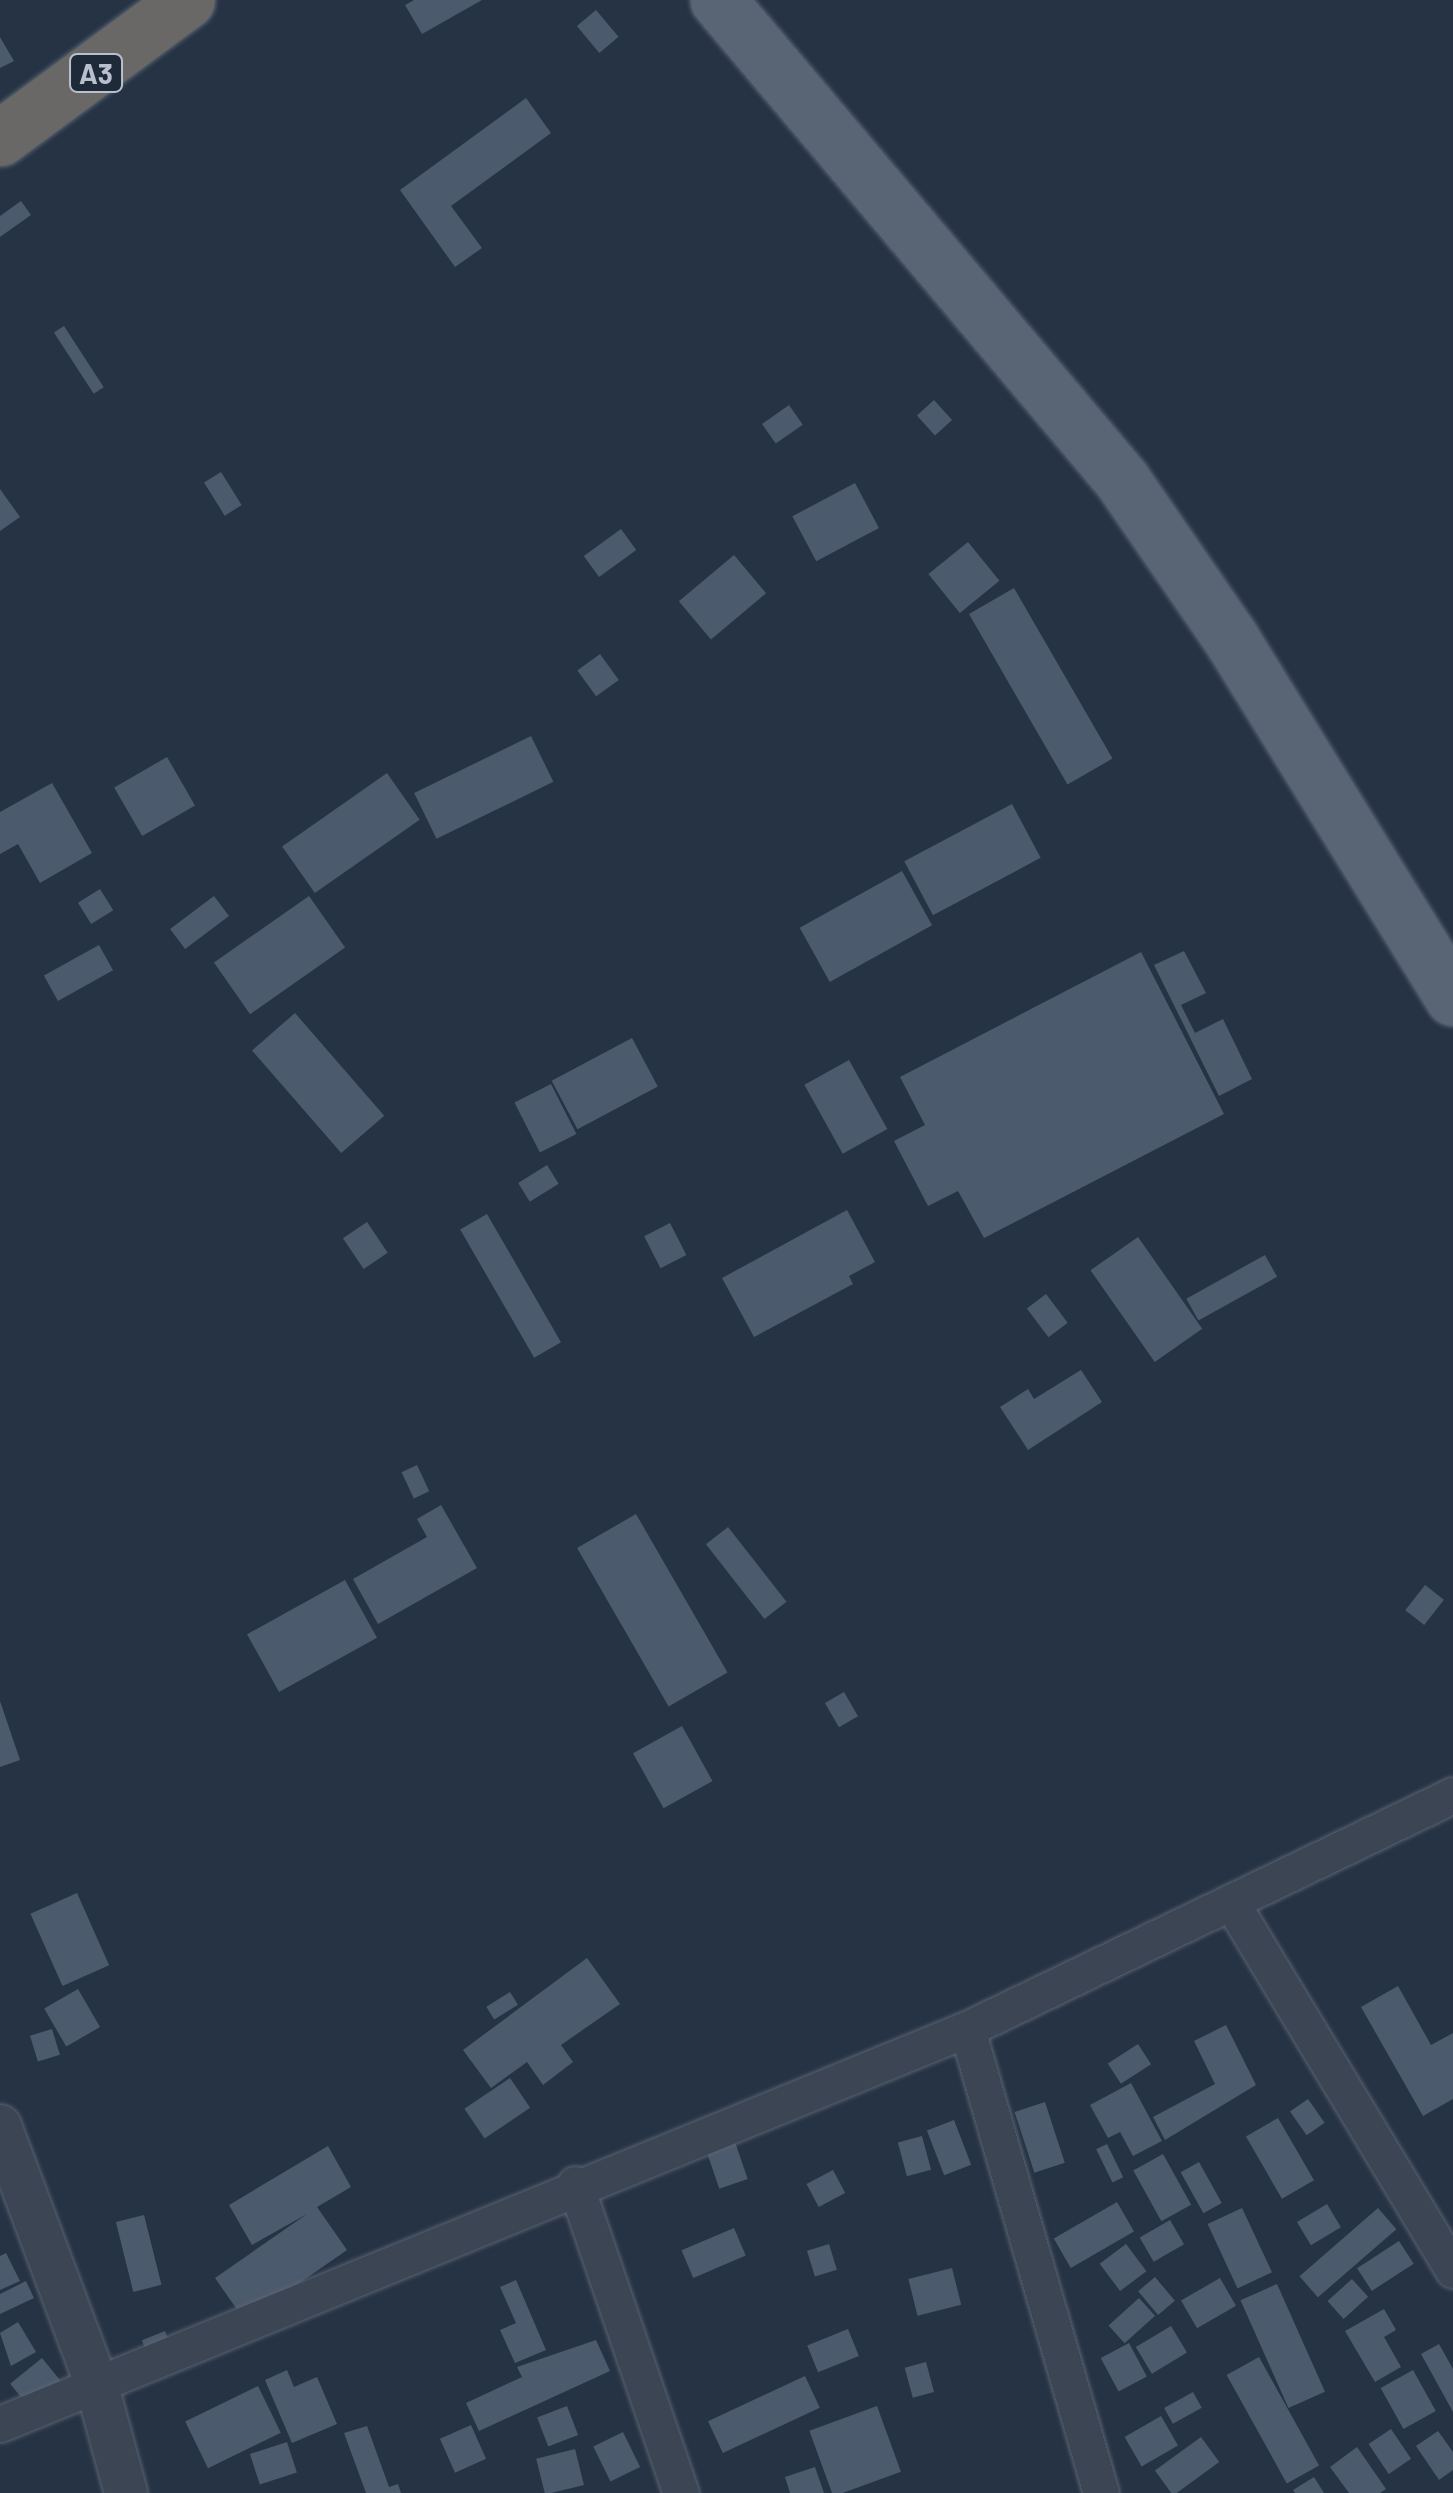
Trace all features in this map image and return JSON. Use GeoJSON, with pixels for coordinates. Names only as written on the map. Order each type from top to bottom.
{"type":"FeatureCollection","features":[{"type":"Feature","properties":{"kind":"highway","name":"A3"},"geometry":{"type":"LineString","coordinates":[[0,138],[92,76],[188,0]]}},
{"type":"Feature","properties":{"kind":"main road"},"geometry":{"type":"LineString","coordinates":[[718,0],[1122,480],[1230,637],[1453,998]]}},
{"type":"Feature","properties":{"kind":"street"},"geometry":{"type":"LineString","coordinates":[[0,2424],[576,2184],[967,2028],[1453,1795]]}},
{"type":"Feature","properties":{"kind":"street"},"geometry":{"type":"LineString","coordinates":[[1231,1902],[1453,2270]]}},
{"type":"Feature","properties":{"kind":"street"},"geometry":{"type":"LineString","coordinates":[[967,2028],[1101,2493]]}},
{"type":"Feature","properties":{"kind":"street"},"geometry":{"type":"LineString","coordinates":[[0,2126],[97,2386],[126,2493]]}},
{"type":"Feature","properties":{"kind":"street"},"geometry":{"type":"LineString","coordinates":[[576,2184],[681,2493]]}},
{"type":"Feature","properties":{"kind":"building"},"geometry":{"type":"Polygon","coordinates":[[[414,0],[482,0],[422,34],[405,5],[414,0]]]}},
{"type":"Feature","properties":{"kind":"building"},"geometry":{"type":"Polygon","coordinates":[[[596,10],[618,37],[599,53],[577,26],[596,10]]]}},
{"type":"Feature","properties":{"kind":"building"},"geometry":{"type":"Polygon","coordinates":[[[0,37],[14,61],[0,68],[0,37]]]}},
{"type":"Feature","properties":{"kind":"building"},"geometry":{"type":"Polygon","coordinates":[[[526,98],[551,133],[451,206],[482,248],[455,267],[400,190],[526,98]]]}},
{"type":"Feature","properties":{"kind":"building"},"geometry":{"type":"Polygon","coordinates":[[[21,201],[31,215],[0,237],[0,216],[21,201]]]}},
{"type":"Feature","properties":{"kind":"building"},"geometry":{"type":"Polygon","coordinates":[[[64,326],[104,387],[94,394],[54,333],[64,326]]]}},
{"type":"Feature","properties":{"kind":"building"},"geometry":{"type":"Polygon","coordinates":[[[934,400],[952,420],[935,435],[917,415],[934,400]]]}},
{"type":"Feature","properties":{"kind":"building"},"geometry":{"type":"Polygon","coordinates":[[[789,405],[803,425],[776,444],[762,424],[789,405]]]}},
{"type":"Feature","properties":{"kind":"building"},"geometry":{"type":"Polygon","coordinates":[[[221,472],[242,505],[225,516],[204,483],[221,472]]]}},
{"type":"Feature","properties":{"kind":"building"},"geometry":{"type":"Polygon","coordinates":[[[855,483],[879,528],[816,561],[792,516],[855,483]]]}},
{"type":"Feature","properties":{"kind":"building"},"geometry":{"type":"Polygon","coordinates":[[[0,489],[20,517],[0,531],[0,489]]]}},
{"type":"Feature","properties":{"kind":"building"},"geometry":{"type":"Polygon","coordinates":[[[621,529],[636,550],[599,577],[584,556],[621,529]]]}},
{"type":"Feature","properties":{"kind":"building"},"geometry":{"type":"Polygon","coordinates":[[[968,542],[999,581],[960,613],[928,574],[968,542]]]}},
{"type":"Feature","properties":{"kind":"building"},"geometry":{"type":"Polygon","coordinates":[[[734,555],[766,593],[711,640],[679,601],[734,555]]]}},
{"type":"Feature","properties":{"kind":"building"},"geometry":{"type":"Polygon","coordinates":[[[1014,588],[1112,759],[1067,785],[969,614],[1014,588]]]}},
{"type":"Feature","properties":{"kind":"building"},"geometry":{"type":"Polygon","coordinates":[[[600,654],[619,680],[596,696],[577,670],[600,654]]]}},
{"type":"Feature","properties":{"kind":"building"},"geometry":{"type":"Polygon","coordinates":[[[531,736],[553,782],[437,839],[414,793],[531,736]]]}},
{"type":"Feature","properties":{"kind":"building"},"geometry":{"type":"Polygon","coordinates":[[[167,757],[195,805],[142,836],[114,788],[167,757]]]}},
{"type":"Feature","properties":{"kind":"building"},"geometry":{"type":"Polygon","coordinates":[[[387,773],[420,820],[315,893],[282,846],[387,773]]]}},
{"type":"Feature","properties":{"kind":"building"},"geometry":{"type":"Polygon","coordinates":[[[52,783],[92,853],[40,883],[18,844],[0,854],[0,812],[52,783]]]}},
{"type":"Feature","properties":{"kind":"building"},"geometry":{"type":"Polygon","coordinates":[[[1012,804],[1041,858],[933,915],[904,861],[1012,804]]]}},
{"type":"Feature","properties":{"kind":"building"},"geometry":{"type":"Polygon","coordinates":[[[902,871],[932,925],[830,982],[800,928],[902,871]]]}},
{"type":"Feature","properties":{"kind":"building"},"geometry":{"type":"Polygon","coordinates":[[[100,889],[113,910],[91,924],[78,903],[100,889]]]}},
{"type":"Feature","properties":{"kind":"building"},"geometry":{"type":"Polygon","coordinates":[[[214,896],[229,916],[185,949],[170,929],[214,896]]]}},
{"type":"Feature","properties":{"kind":"building"},"geometry":{"type":"Polygon","coordinates":[[[309,896],[345,948],[250,1014],[214,963],[309,896]]]}},
{"type":"Feature","properties":{"kind":"building"},"geometry":{"type":"Polygon","coordinates":[[[99,945],[113,970],[58,1001],[44,976],[99,945]]]}},
{"type":"Feature","properties":{"kind":"building"},"geometry":{"type":"Polygon","coordinates":[[[1184,951],[1206,993],[1181,1005],[1195,1033],[1223,1019],[1252,1079],[1219,1096],[1154,965],[1184,951]]]}},
{"type":"Feature","properties":{"kind":"building"},"geometry":{"type":"Polygon","coordinates":[[[1141,952],[1224,1114],[984,1238],[958,1191],[928,1206],[894,1141],[925,1125],[900,1077],[1141,952]]]}},
{"type":"Feature","properties":{"kind":"building"},"geometry":{"type":"Polygon","coordinates":[[[295,1013],[384,1116],[341,1153],[252,1050],[295,1013]]]}},
{"type":"Feature","properties":{"kind":"building"},"geometry":{"type":"Polygon","coordinates":[[[632,1038],[658,1087],[577,1129],[552,1081],[632,1038]]]}},
{"type":"Feature","properties":{"kind":"building"},"geometry":{"type":"Polygon","coordinates":[[[849,1060],[887,1129],[843,1154],[804,1085],[849,1060]]]}},
{"type":"Feature","properties":{"kind":"building"},"geometry":{"type":"Polygon","coordinates":[[[551,1084],[576,1134],[540,1153],[514,1103],[551,1084]]]}},
{"type":"Feature","properties":{"kind":"building"},"geometry":{"type":"Polygon","coordinates":[[[547,1165],[559,1184],[530,1202],[518,1183],[547,1165]]]}},
{"type":"Feature","properties":{"kind":"building"},"geometry":{"type":"Polygon","coordinates":[[[847,1210],[875,1262],[849,1276],[853,1284],[754,1337],[722,1278],[847,1210]]]}},
{"type":"Feature","properties":{"kind":"building"},"geometry":{"type":"Polygon","coordinates":[[[487,1214],[561,1342],[534,1358],[460,1230],[487,1214]]]}},
{"type":"Feature","properties":{"kind":"building"},"geometry":{"type":"Polygon","coordinates":[[[367,1222],[388,1253],[364,1269],[343,1238],[367,1222]]]}},
{"type":"Feature","properties":{"kind":"building"},"geometry":{"type":"Polygon","coordinates":[[[670,1223],[686,1255],[661,1268],[644,1236],[670,1223]]]}},
{"type":"Feature","properties":{"kind":"building"},"geometry":{"type":"Polygon","coordinates":[[[1138,1237],[1202,1329],[1155,1362],[1090,1270],[1138,1237]]]}},
{"type":"Feature","properties":{"kind":"building"},"geometry":{"type":"Polygon","coordinates":[[[1265,1255],[1277,1277],[1198,1320],[1186,1299],[1265,1255]]]}},
{"type":"Feature","properties":{"kind":"building"},"geometry":{"type":"Polygon","coordinates":[[[1046,1294],[1068,1323],[1048,1337],[1027,1308],[1046,1294]]]}},
{"type":"Feature","properties":{"kind":"building"},"geometry":{"type":"Polygon","coordinates":[[[1081,1370],[1102,1402],[1028,1450],[1000,1407],[1028,1389],[1034,1399],[1081,1370]]]}},
{"type":"Feature","properties":{"kind":"building"},"geometry":{"type":"Polygon","coordinates":[[[417,1465],[429,1491],[414,1498],[402,1472],[417,1465]]]}},
{"type":"Feature","properties":{"kind":"building"},"geometry":{"type":"Polygon","coordinates":[[[441,1505],[477,1568],[378,1624],[353,1579],[427,1537],[417,1519],[441,1505]]]}},
{"type":"Feature","properties":{"kind":"building"},"geometry":{"type":"Polygon","coordinates":[[[636,1514],[728,1672],[669,1706],[577,1548],[636,1514]]]}},
{"type":"Feature","properties":{"kind":"building"},"geometry":{"type":"Polygon","coordinates":[[[728,1527],[786,1602],[764,1619],[706,1544],[728,1527]]]}},
{"type":"Feature","properties":{"kind":"building"},"geometry":{"type":"Polygon","coordinates":[[[345,1580],[377,1638],[279,1692],[247,1634],[345,1580]]]}},
{"type":"Feature","properties":{"kind":"building"},"geometry":{"type":"Polygon","coordinates":[[[1425,1585],[1444,1600],[1424,1625],[1405,1610],[1425,1585]]]}},
{"type":"Feature","properties":{"kind":"building"},"geometry":{"type":"Polygon","coordinates":[[[844,1692],[858,1716],[839,1727],[825,1703],[844,1692]]]}},
{"type":"Feature","properties":{"kind":"building"},"geometry":{"type":"Polygon","coordinates":[[[0,1701],[20,1760],[0,1767],[0,1701]]]}},
{"type":"Feature","properties":{"kind":"building"},"geometry":{"type":"Polygon","coordinates":[[[682,1726],[713,1781],[664,1808],[633,1753],[682,1726]]]}},
{"type":"Feature","properties":{"kind":"building"},"geometry":{"type":"Polygon","coordinates":[[[77,1893],[109,1965],[63,1986],[30,1914],[77,1893]]]}},
{"type":"Feature","properties":{"kind":"building"},"geometry":{"type":"Polygon","coordinates":[[[587,1958],[620,2004],[561,2045],[573,2062],[543,2085],[527,2062],[491,2088],[463,2050],[587,1958]]]}},
{"type":"Feature","properties":{"kind":"building"},"geometry":{"type":"Polygon","coordinates":[[[1398,1986],[1431,2045],[1453,2033],[1453,2099],[1423,2116],[1361,2007],[1398,1986]]]}},
{"type":"Feature","properties":{"kind":"building"},"geometry":{"type":"Polygon","coordinates":[[[78,1989],[100,2027],[66,2047],[44,2008],[78,1989]]]}},
{"type":"Feature","properties":{"kind":"building"},"geometry":{"type":"Polygon","coordinates":[[[510,1992],[518,2005],[494,2020],[486,2007],[510,1992]]]}},
{"type":"Feature","properties":{"kind":"building"},"geometry":{"type":"Polygon","coordinates":[[[1226,2025],[1256,2085],[1165,2140],[1153,2117],[1215,2084],[1194,2041],[1226,2025]]]}},
{"type":"Feature","properties":{"kind":"building"},"geometry":{"type":"Polygon","coordinates":[[[52,2029],[60,2055],[38,2062],[30,2036],[52,2029]]]}},
{"type":"Feature","properties":{"kind":"building"},"geometry":{"type":"Polygon","coordinates":[[[1138,2044],[1151,2064],[1121,2084],[1108,2064],[1138,2044]]]}},
{"type":"Feature","properties":{"kind":"building"},"geometry":{"type":"Polygon","coordinates":[[[510,2078],[530,2108],[485,2139],[464,2109],[510,2078]]]}},
{"type":"Feature","properties":{"kind":"building"},"geometry":{"type":"Polygon","coordinates":[[[1131,2083],[1162,2141],[1133,2156],[1120,2132],[1108,2138],[1090,2105],[1131,2083]]]}},
{"type":"Feature","properties":{"kind":"building"},"geometry":{"type":"Polygon","coordinates":[[[1308,2099],[1325,2123],[1307,2135],[1290,2112],[1308,2099]]]}},
{"type":"Feature","properties":{"kind":"building"},"geometry":{"type":"Polygon","coordinates":[[[1045,2102],[1065,2163],[1034,2173],[1015,2112],[1045,2102]]]}},
{"type":"Feature","properties":{"kind":"building"},"geometry":{"type":"Polygon","coordinates":[[[1278,2118],[1314,2180],[1282,2199],[1246,2136],[1278,2118]]]}},
{"type":"Feature","properties":{"kind":"building"},"geometry":{"type":"Polygon","coordinates":[[[954,2120],[971,2165],[944,2175],[927,2130],[954,2120]]]}},
{"type":"Feature","properties":{"kind":"building"},"geometry":{"type":"Polygon","coordinates":[[[922,2136],[931,2170],[907,2176],[898,2142],[922,2136]]]}},
{"type":"Feature","properties":{"kind":"building"},"geometry":{"type":"Polygon","coordinates":[[[735,2142],[748,2179],[719,2189],[707,2152],[735,2142]]]}},
{"type":"Feature","properties":{"kind":"building"},"geometry":{"type":"Polygon","coordinates":[[[1107,2144],[1123,2177],[1112,2183],[1096,2149],[1107,2144]]]}},
{"type":"Feature","properties":{"kind":"building"},"geometry":{"type":"Polygon","coordinates":[[[328,2146],[351,2187],[317,2207],[347,2250],[245,2321],[215,2278],[307,2214],[252,2245],[229,2205],[328,2146]]]}},
{"type":"Feature","properties":{"kind":"building"},"geometry":{"type":"Polygon","coordinates":[[[1163,2154],[1191,2205],[1161,2221],[1133,2170],[1163,2154]]]}},
{"type":"Feature","properties":{"kind":"building"},"geometry":{"type":"Polygon","coordinates":[[[1199,2162],[1222,2203],[1203,2213],[1181,2172],[1199,2162]]]}},
{"type":"Feature","properties":{"kind":"building"},"geometry":{"type":"Polygon","coordinates":[[[833,2170],[845,2193],[819,2207],[807,2184],[833,2170]]]}},
{"type":"Feature","properties":{"kind":"building"},"geometry":{"type":"Polygon","coordinates":[[[1117,2202],[1134,2231],[1071,2268],[1054,2238],[1117,2202]]]}},
{"type":"Feature","properties":{"kind":"building"},"geometry":{"type":"Polygon","coordinates":[[[1327,2204],[1341,2227],[1311,2245],[1297,2222],[1327,2204]]]}},
{"type":"Feature","properties":{"kind":"building"},"geometry":{"type":"Polygon","coordinates":[[[1242,2208],[1272,2272],[1238,2288],[1208,2224],[1242,2208]]]}},
{"type":"Feature","properties":{"kind":"building"},"geometry":{"type":"Polygon","coordinates":[[[1378,2208],[1396,2229],[1318,2297],[1300,2276],[1378,2208]]]}},
{"type":"Feature","properties":{"kind":"building"},"geometry":{"type":"Polygon","coordinates":[[[144,2215],[161,2285],[133,2292],[116,2222],[144,2215]]]}},
{"type":"Feature","properties":{"kind":"building"},"geometry":{"type":"Polygon","coordinates":[[[1170,2220],[1184,2244],[1154,2262],[1140,2238],[1170,2220]]]}},
{"type":"Feature","properties":{"kind":"building"},"geometry":{"type":"Polygon","coordinates":[[[734,2228],[746,2256],[693,2278],[682,2250],[734,2228]]]}},
{"type":"Feature","properties":{"kind":"building"},"geometry":{"type":"Polygon","coordinates":[[[1399,2241],[1414,2264],[1372,2291],[1357,2268],[1399,2241]]]}},
{"type":"Feature","properties":{"kind":"building"},"geometry":{"type":"Polygon","coordinates":[[[829,2244],[837,2270],[815,2277],[807,2251],[829,2244]]]}},
{"type":"Feature","properties":{"kind":"building"},"geometry":{"type":"Polygon","coordinates":[[[1126,2244],[1146,2271],[1120,2291],[1100,2264],[1126,2244]]]}},
{"type":"Feature","properties":{"kind":"building"},"geometry":{"type":"Polygon","coordinates":[[[6,2253],[20,2281],[0,2290],[0,2256],[6,2253]]]}},
{"type":"Feature","properties":{"kind":"building"},"geometry":{"type":"Polygon","coordinates":[[[952,2268],[961,2305],[918,2316],[908,2279],[952,2268]]]}},
{"type":"Feature","properties":{"kind":"building"},"geometry":{"type":"Polygon","coordinates":[[[1155,2277],[1175,2301],[1158,2315],[1138,2291],[1155,2277]]]}},
{"type":"Feature","properties":{"kind":"building"},"geometry":{"type":"Polygon","coordinates":[[[1220,2278],[1236,2306],[1197,2328],[1181,2300],[1220,2278]]]}},
{"type":"Feature","properties":{"kind":"building"},"geometry":{"type":"Polygon","coordinates":[[[1352,2279],[1368,2297],[1344,2319],[1327,2301],[1352,2279]]]}},
{"type":"Feature","properties":{"kind":"building"},"geometry":{"type":"Polygon","coordinates":[[[516,2280],[546,2350],[515,2363],[500,2330],[516,2323],[500,2287],[516,2280]]]}},
{"type":"Feature","properties":{"kind":"building"},"geometry":{"type":"Polygon","coordinates":[[[26,2281],[34,2298],[0,2314],[0,2294],[26,2281]]]}},
{"type":"Feature","properties":{"kind":"building"},"geometry":{"type":"Polygon","coordinates":[[[1277,2284],[1325,2392],[1288,2408],[1240,2300],[1277,2284]]]}},
{"type":"Feature","properties":{"kind":"building"},"geometry":{"type":"Polygon","coordinates":[[[1139,2298],[1155,2316],[1125,2343],[1109,2325],[1139,2298]]]}},
{"type":"Feature","properties":{"kind":"building"},"geometry":{"type":"Polygon","coordinates":[[[1384,2309],[1396,2330],[1384,2337],[1401,2367],[1375,2382],[1345,2331],[1384,2309]]]}},
{"type":"Feature","properties":{"kind":"building"},"geometry":{"type":"Polygon","coordinates":[[[18,2322],[36,2352],[11,2366],[0,2333],[18,2322]]]}},
{"type":"Feature","properties":{"kind":"building"},"geometry":{"type":"Polygon","coordinates":[[[1171,2326],[1187,2353],[1152,2374],[1136,2347],[1171,2326]]]}},
{"type":"Feature","properties":{"kind":"building"},"geometry":{"type":"Polygon","coordinates":[[[848,2329],[859,2356],[818,2372],[807,2345],[848,2329]]]}},
{"type":"Feature","properties":{"kind":"building"},"geometry":{"type":"Polygon","coordinates":[[[165,2331],[178,2363],[155,2373],[142,2340],[165,2331]]]}},
{"type":"Feature","properties":{"kind":"building"},"geometry":{"type":"Polygon","coordinates":[[[596,2340],[610,2371],[479,2431],[466,2403],[522,2377],[517,2367],[596,2340]]]}},
{"type":"Feature","properties":{"kind":"building"},"geometry":{"type":"Polygon","coordinates":[[[1129,2343],[1147,2377],[1119,2392],[1101,2358],[1129,2343]]]}},
{"type":"Feature","properties":{"kind":"building"},"geometry":{"type":"Polygon","coordinates":[[[1439,2344],[1453,2369],[1453,2412],[1421,2354],[1439,2344]]]}},
{"type":"Feature","properties":{"kind":"building"},"geometry":{"type":"Polygon","coordinates":[[[1259,2357],[1319,2465],[1287,2483],[1227,2375],[1259,2357]]]}},
{"type":"Feature","properties":{"kind":"building"},"geometry":{"type":"Polygon","coordinates":[[[42,2358],[62,2383],[30,2409],[10,2384],[42,2358]]]}},
{"type":"Feature","properties":{"kind":"building"},"geometry":{"type":"Polygon","coordinates":[[[926,2362],[934,2392],[913,2398],[905,2368],[926,2362]]]}},
{"type":"Feature","properties":{"kind":"building"},"geometry":{"type":"Polygon","coordinates":[[[287,2370],[294,2387],[317,2377],[337,2424],[292,2443],[265,2380],[287,2370]]]}},
{"type":"Feature","properties":{"kind":"building"},"geometry":{"type":"Polygon","coordinates":[[[1413,2370],[1436,2411],[1403,2429],[1381,2388],[1413,2370]]]}},
{"type":"Feature","properties":{"kind":"building"},"geometry":{"type":"Polygon","coordinates":[[[805,2376],[820,2408],[723,2453],[708,2421],[805,2376]]]}},
{"type":"Feature","properties":{"kind":"building"},"geometry":{"type":"Polygon","coordinates":[[[258,2386],[281,2433],[208,2468],[185,2422],[258,2386]]]}},
{"type":"Feature","properties":{"kind":"building"},"geometry":{"type":"Polygon","coordinates":[[[1193,2392],[1202,2408],[1173,2424],[1164,2408],[1193,2392]]]}},
{"type":"Feature","properties":{"kind":"building"},"geometry":{"type":"Polygon","coordinates":[[[567,2406],[578,2435],[548,2446],[537,2417],[567,2406]]]}},
{"type":"Feature","properties":{"kind":"building"},"geometry":{"type":"Polygon","coordinates":[[[877,2406],[901,2472],[843,2493],[832,2493],[809,2431],[877,2406]]]}},
{"type":"Feature","properties":{"kind":"building"},"geometry":{"type":"Polygon","coordinates":[[[1161,2416],[1178,2445],[1142,2466],[1125,2437],[1161,2416]]]}},
{"type":"Feature","properties":{"kind":"building"},"geometry":{"type":"Polygon","coordinates":[[[471,2425],[486,2459],[455,2473],[440,2439],[471,2425]]]}},
{"type":"Feature","properties":{"kind":"building"},"geometry":{"type":"Polygon","coordinates":[[[367,2426],[389,2487],[398,2484],[401,2493],[366,2493],[344,2433],[367,2426]]]}},
{"type":"Feature","properties":{"kind":"building"},"geometry":{"type":"Polygon","coordinates":[[[1391,2429],[1411,2459],[1389,2474],[1369,2444],[1391,2429]]]}},
{"type":"Feature","properties":{"kind":"building"},"geometry":{"type":"Polygon","coordinates":[[[1438,2431],[1453,2452],[1453,2470],[1439,2480],[1416,2446],[1438,2431]]]}},
{"type":"Feature","properties":{"kind":"building"},"geometry":{"type":"Polygon","coordinates":[[[623,2432],[640,2467],[610,2482],[593,2446],[623,2432]]]}},
{"type":"Feature","properties":{"kind":"building"},"geometry":{"type":"Polygon","coordinates":[[[1201,2437],[1219,2462],[1177,2493],[1171,2493],[1155,2471],[1201,2437]]]}},
{"type":"Feature","properties":{"kind":"building"},"geometry":{"type":"Polygon","coordinates":[[[287,2442],[297,2472],[260,2484],[250,2454],[287,2442]]]}},
{"type":"Feature","properties":{"kind":"building"},"geometry":{"type":"Polygon","coordinates":[[[1357,2447],[1386,2489],[1380,2493],[1349,2493],[1330,2467],[1357,2447]]]}},
{"type":"Feature","properties":{"kind":"building"},"geometry":{"type":"Polygon","coordinates":[[[575,2449],[584,2485],[545,2493],[536,2459],[575,2449]]]}},
{"type":"Feature","properties":{"kind":"building"},"geometry":{"type":"Polygon","coordinates":[[[815,2467],[824,2493],[790,2493],[785,2477],[815,2467]]]}},
{"type":"Feature","properties":{"kind":"building"},"geometry":{"type":"Polygon","coordinates":[[[1314,2477],[1324,2493],[1295,2493],[1293,2490],[1314,2477]]]}}]}
